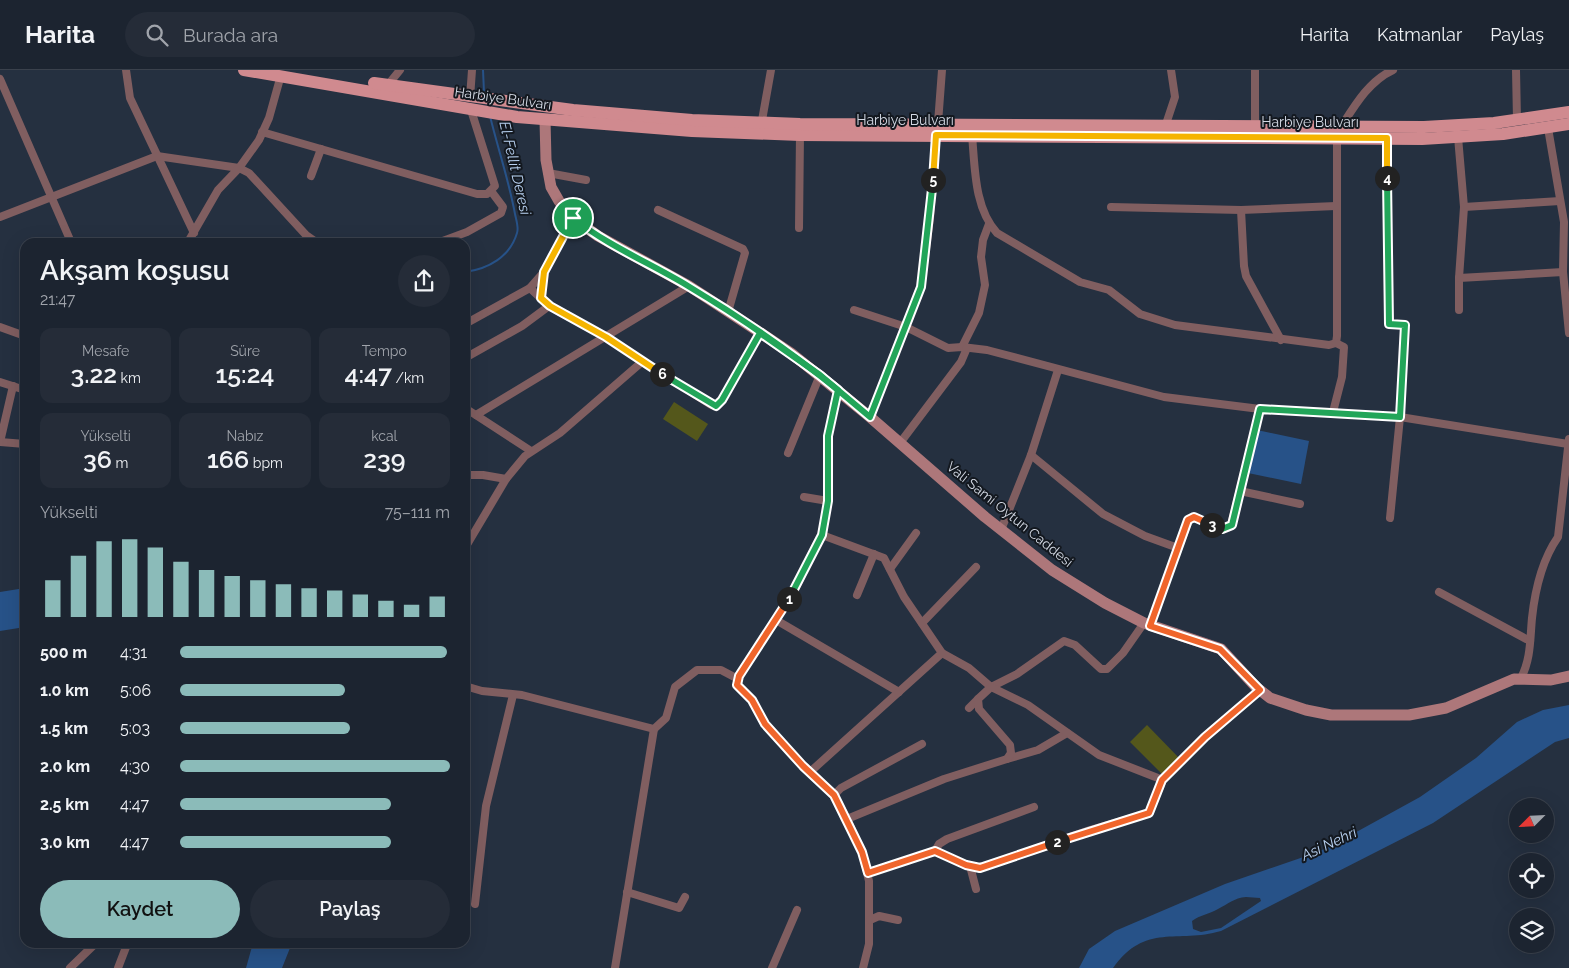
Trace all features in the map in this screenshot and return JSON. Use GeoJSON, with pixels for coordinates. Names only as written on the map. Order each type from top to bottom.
{"type":"FeatureCollection","features":[{"type":"Feature","properties":{"kind":"main road","name":"Harbiye Bulvarı"},"geometry":{"type":"LineString","coordinates":[[244,70],[510,109],[761,128]]}},
{"type":"Feature","properties":{"kind":"main road","name":"Harbiye Bulvarı"},"geometry":{"type":"LineString","coordinates":[[301,70],[470,104]]}},
{"type":"Feature","properties":{"kind":"main road","name":"Harbiye Bulvarı"},"geometry":{"type":"LineString","coordinates":[[510,109],[545,120],[650,129],[937,129],[1166,124],[1255,126],[1339,132],[1387,138],[1458,137],[1548,128],[1569,124]]}},
{"type":"Feature","properties":{"kind":"main road","name":"Harbiye Bulvarı"},"geometry":{"type":"LineString","coordinates":[[937,129],[972,135],[1339,132],[1516,120],[1569,112]]}},
{"type":"Feature","properties":{"kind":"street"},"geometry":{"type":"LineString","coordinates":[[126,70],[130,98],[194,233]]}},
{"type":"Feature","properties":{"kind":"street"},"geometry":{"type":"LineString","coordinates":[[387,86],[400,70]]}},
{"type":"Feature","properties":{"kind":"street"},"geometry":{"type":"LineString","coordinates":[[262,132],[477,194],[491,192],[495,186],[470,104],[472,70]]}},
{"type":"Feature","properties":{"kind":"street"},"geometry":{"type":"LineString","coordinates":[[761,128],[771,70]]}},
{"type":"Feature","properties":{"kind":"street"},"geometry":{"type":"LineString","coordinates":[[870,417],[921,287],[930,218],[942,70]]}},
{"type":"Feature","properties":{"kind":"street"},"geometry":{"type":"LineString","coordinates":[[1166,124],[1173,107],[1174,97],[1171,70]]}},
{"type":"Feature","properties":{"kind":"street"},"geometry":{"type":"LineString","coordinates":[[1255,70],[1255,126]]}},
{"type":"Feature","properties":{"kind":"street"},"geometry":{"type":"LineString","coordinates":[[1336,343],[1336,206],[1339,132],[1369,87],[1382,75],[1393,70]]}},
{"type":"Feature","properties":{"kind":"street"},"geometry":{"type":"LineString","coordinates":[[1516,70],[1516,120]]}},
{"type":"Feature","properties":{"kind":"street"},"geometry":{"type":"LineString","coordinates":[[191,238],[218,190],[239,168],[262,132],[269,118],[280,76]]}},
{"type":"Feature","properties":{"kind":"street"},"geometry":{"type":"LineString","coordinates":[[0,79],[69,238]]}},
{"type":"Feature","properties":{"kind":"street","name":"Vali Sami Oytun Caddesi"},"geometry":{"type":"LineString","coordinates":[[545,120],[548,173],[554,194],[573,218],[598,236],[689,286],[820,375],[1001,530],[1071,583],[1147,624],[1220,649],[1270,698],[1289,705],[1331,715],[1409,715],[1446,708],[1506,682],[1522,678],[1552,680],[1569,676]]}},
{"type":"Feature","properties":{"kind":"street"},"geometry":{"type":"LineString","coordinates":[[1548,128],[1560,201],[1567,222],[1563,272],[1569,333]]}},
{"type":"Feature","properties":{"kind":"street"},"geometry":{"type":"LineString","coordinates":[[800,129],[800,228]]}},
{"type":"Feature","properties":{"kind":"street"},"geometry":{"type":"LineString","coordinates":[[972,135],[980,201],[989,224],[997,233],[1080,282],[1109,290],[1140,314],[1175,325],[1281,340],[1329,345],[1336,343],[1344,347],[1342,376],[1333,412]]}},
{"type":"Feature","properties":{"kind":"street"},"geometry":{"type":"LineString","coordinates":[[1458,137],[1464,206],[1458,278],[1458,310]]}},
{"type":"Feature","properties":{"kind":"street"},"geometry":{"type":"LineString","coordinates":[[1387,138],[1389,324],[1405,325],[1400,417],[1390,518]]}},
{"type":"Feature","properties":{"kind":"street"},"geometry":{"type":"LineString","coordinates":[[311,176],[321,149]]}},
{"type":"Feature","properties":{"kind":"street"},"geometry":{"type":"LineString","coordinates":[[0,217],[157,156],[239,168],[249,173],[310,238]]}},
{"type":"Feature","properties":{"kind":"street"},"geometry":{"type":"LineString","coordinates":[[548,173],[586,180]]}},
{"type":"Feature","properties":{"kind":"street"},"geometry":{"type":"LineString","coordinates":[[450,238],[466,232],[501,213],[503,207],[491,192]]}},
{"type":"Feature","properties":{"kind":"street"},"geometry":{"type":"LineString","coordinates":[[1464,206],[1560,201]]}},
{"type":"Feature","properties":{"kind":"street"},"geometry":{"type":"LineString","coordinates":[[1111,207],[1240,210],[1336,206]]}},
{"type":"Feature","properties":{"kind":"street"},"geometry":{"type":"LineString","coordinates":[[658,210],[743,249],[745,253],[728,312]]}},
{"type":"Feature","properties":{"kind":"street"},"geometry":{"type":"LineString","coordinates":[[1240,210],[1246,276],[1281,340]]}},
{"type":"Feature","properties":{"kind":"street"},"geometry":{"type":"LineString","coordinates":[[470,321],[530,288],[544,272],[573,218]]}},
{"type":"Feature","properties":{"kind":"street"},"geometry":{"type":"LineString","coordinates":[[900,443],[961,362],[979,313],[985,285],[981,257],[983,240],[989,224]]}},
{"type":"Feature","properties":{"kind":"street"},"geometry":{"type":"LineString","coordinates":[[541,298],[544,272]]}},
{"type":"Feature","properties":{"kind":"street"},"geometry":{"type":"LineString","coordinates":[[1458,278],[1563,272]]}},
{"type":"Feature","properties":{"kind":"street"},"geometry":{"type":"LineString","coordinates":[[476,415],[689,286]]}},
{"type":"Feature","properties":{"kind":"street"},"geometry":{"type":"LineString","coordinates":[[530,288],[550,306],[606,337],[716,406],[722,400],[760,333]]}},
{"type":"Feature","properties":{"kind":"street"},"geometry":{"type":"LineString","coordinates":[[470,355],[522,326],[550,306]]}},
{"type":"Feature","properties":{"kind":"street"},"geometry":{"type":"LineString","coordinates":[[854,310],[906,327],[948,348],[987,350],[1164,397],[1260,409],[1400,417],[1569,441],[1558,537],[1550,549],[1535,594],[1529,662],[1522,678]]}},
{"type":"Feature","properties":{"kind":"street"},"geometry":{"type":"LineString","coordinates":[[0,327],[20,334]]}},
{"type":"Feature","properties":{"kind":"street"},"geometry":{"type":"LineString","coordinates":[[470,540],[506,480],[531,451],[560,433],[643,360]]}},
{"type":"Feature","properties":{"kind":"street"},"geometry":{"type":"LineString","coordinates":[[1001,530],[1031,455],[1058,370]]}},
{"type":"Feature","properties":{"kind":"street"},"geometry":{"type":"LineString","coordinates":[[788,453],[820,375]]}},
{"type":"Feature","properties":{"kind":"street"},"geometry":{"type":"LineString","coordinates":[[0,382],[20,388]]}},
{"type":"Feature","properties":{"kind":"street"},"geometry":{"type":"LineString","coordinates":[[12,386],[0,442],[20,444]]}},
{"type":"Feature","properties":{"kind":"street"},"geometry":{"type":"LineString","coordinates":[[838,390],[828,436],[828,501],[822,535],[795,589],[738,679],[737,685],[752,700],[765,724],[834,795],[862,852],[868,873],[870,920],[870,944],[863,968]]}},
{"type":"Feature","properties":{"kind":"street"},"geometry":{"type":"LineString","coordinates":[[969,708],[991,687],[1017,674],[1064,641],[1075,645],[1101,669],[1107,668],[1123,654],[1147,624],[1188,520],[1194,517],[1222,529],[1232,525],[1260,409]]}},
{"type":"Feature","properties":{"kind":"street"},"geometry":{"type":"LineString","coordinates":[[470,411],[531,451]]}},
{"type":"Feature","properties":{"kind":"street"},"geometry":{"type":"LineString","coordinates":[[1031,455],[1103,514],[1144,536],[1178,548]]}},
{"type":"Feature","properties":{"kind":"street"},"geometry":{"type":"LineString","coordinates":[[470,475],[483,475],[506,480]]}},
{"type":"Feature","properties":{"kind":"street"},"geometry":{"type":"LineString","coordinates":[[1240,491],[1300,504]]}},
{"type":"Feature","properties":{"kind":"street"},"geometry":{"type":"LineString","coordinates":[[804,497],[828,501]]}},
{"type":"Feature","properties":{"kind":"street"},"geometry":{"type":"LineString","coordinates":[[890,569],[916,533]]}},
{"type":"Feature","properties":{"kind":"street"},"geometry":{"type":"LineString","coordinates":[[822,535],[884,558],[904,597],[942,653],[969,668],[991,687],[1028,705],[1099,755],[1162,780]]}},
{"type":"Feature","properties":{"kind":"street"},"geometry":{"type":"LineString","coordinates":[[857,595],[874,554]]}},
{"type":"Feature","properties":{"kind":"street"},"geometry":{"type":"LineString","coordinates":[[922,623],[976,567]]}},
{"type":"Feature","properties":{"kind":"street"},"geometry":{"type":"LineString","coordinates":[[1439,592],[1530,641]]}},
{"type":"Feature","properties":{"kind":"street"},"geometry":{"type":"LineString","coordinates":[[776,620],[899,692]]}},
{"type":"Feature","properties":{"kind":"street"},"geometry":{"type":"LineString","coordinates":[[810,772],[942,653]]}},
{"type":"Feature","properties":{"kind":"street"},"geometry":{"type":"LineString","coordinates":[[615,968],[654,729],[666,718],[675,687],[697,670],[721,670],[738,679]]}},
{"type":"Feature","properties":{"kind":"street"},"geometry":{"type":"LineString","coordinates":[[470,687],[513,695],[654,729]]}},
{"type":"Feature","properties":{"kind":"street"},"geometry":{"type":"LineString","coordinates":[[868,873],[935,851],[970,866],[980,868],[1090,830],[1149,813],[1162,780],[1205,737],[1260,690]]}},
{"type":"Feature","properties":{"kind":"street"},"geometry":{"type":"LineString","coordinates":[[475,904],[486,806],[513,695]]}},
{"type":"Feature","properties":{"kind":"street"},"geometry":{"type":"LineString","coordinates":[[978,699],[979,708],[990,727],[1010,746],[1011,753],[1007,758]]}},
{"type":"Feature","properties":{"kind":"street"},"geometry":{"type":"LineString","coordinates":[[847,819],[944,779],[1038,750],[1067,733]]}},
{"type":"Feature","properties":{"kind":"street"},"geometry":{"type":"LineString","coordinates":[[834,795],[841,788],[922,744]]}},
{"type":"Feature","properties":{"kind":"street"},"geometry":{"type":"LineString","coordinates":[[935,851],[939,844],[948,839],[1034,807]]}},
{"type":"Feature","properties":{"kind":"street"},"geometry":{"type":"LineString","coordinates":[[970,866],[976,889]]}},
{"type":"Feature","properties":{"kind":"street"},"geometry":{"type":"LineString","coordinates":[[627,892],[680,908],[685,897]]}},
{"type":"Feature","properties":{"kind":"street"},"geometry":{"type":"LineString","coordinates":[[772,968],[797,910]]}},
{"type":"Feature","properties":{"kind":"street"},"geometry":{"type":"LineString","coordinates":[[870,920],[879,916],[898,920]]}},
{"type":"Feature","properties":{"kind":"street"},"geometry":{"type":"LineString","coordinates":[[70,968],[91,948]]}},
{"type":"Feature","properties":{"kind":"street"},"geometry":{"type":"LineString","coordinates":[[118,968],[126,948]]}},
{"type":"Feature","properties":{"kind":"shaded area"},"geometry":{"type":"Polygon","coordinates":[[[674,402],[708,424],[697,441],[663,419],[674,402]]]}},
{"type":"Feature","properties":{"kind":"shaded area"},"geometry":{"type":"Polygon","coordinates":[[[1147,725],[1180,759],[1163,775],[1130,742],[1147,725]]]}},
{"type":"Feature","properties":{"kind":"water"},"geometry":{"type":"Polygon","coordinates":[[[1257,430],[1309,441],[1301,484],[1248,473],[1257,430]]]}},
{"type":"Feature","properties":{"kind":"water"},"geometry":{"type":"Polygon","coordinates":[[[20,589],[20,628],[0,631],[0,592],[20,589]]]}},
{"type":"Feature","properties":{"kind":"water"},"geometry":{"type":"Polygon","coordinates":[[[1569,705],[1569,738],[1555,742],[1433,823],[1221,931],[1150,940],[1138,945],[1125,954],[1113,968],[1079,968],[1089,949],[1115,931],[1225,884],[1318,852],[1420,797],[1476,758],[1517,722],[1543,710],[1569,705]],[[1246,897],[1235,900],[1215,911],[1198,917],[1192,921],[1193,929],[1201,932],[1221,928],[1261,901],[1260,898],[1246,897]]]}},
{"type":"Feature","properties":{"kind":"water"},"geometry":{"type":"Polygon","coordinates":[[[251,948],[290,948],[282,968],[246,968],[251,948]]]}},
{"type":"Feature","properties":{"kind":"waterway","name":"El-Fellit Deresi"},"geometry":{"type":"LineString","coordinates":[[483,70],[484,92]]}},
{"type":"Feature","properties":{"kind":"waterway","name":"El-Fellit Deresi"},"geometry":{"type":"LineString","coordinates":[[470,271],[490,265],[504,255],[514,241],[518,231],[510,189],[490,116]]}},
{"type":"Feature","properties":{"kind":"route"},"geometry":{"type":"LineString","coordinates":[[573,218],[544,272],[541,298],[550,306],[606,337],[711,405],[716,406],[722,400],[760,333],[791,354],[820,375],[838,390],[870,417],[921,287],[930,218],[936,135],[1387,138],[1389,324],[1405,325],[1400,417],[1260,409],[1232,525],[1222,529],[1194,517],[1188,520],[1150,626],[1204,642],[1220,649],[1238,665],[1260,690],[1205,737],[1162,780],[1149,813],[1090,830],[980,868],[966,865],[935,851],[918,855],[868,873],[862,852],[834,795],[803,766],[765,724],[752,700],[737,685],[739,676],[795,589],[822,535],[828,501],[828,436],[830,418],[838,390],[791,354],[760,333],[689,286],[598,236],[573,218]]}},
{"type":"Feature","properties":{"kind":"water label","name":"Asi Nehri"},"geometry":{"type":"Point","coordinates":[1329,844]}}]}
